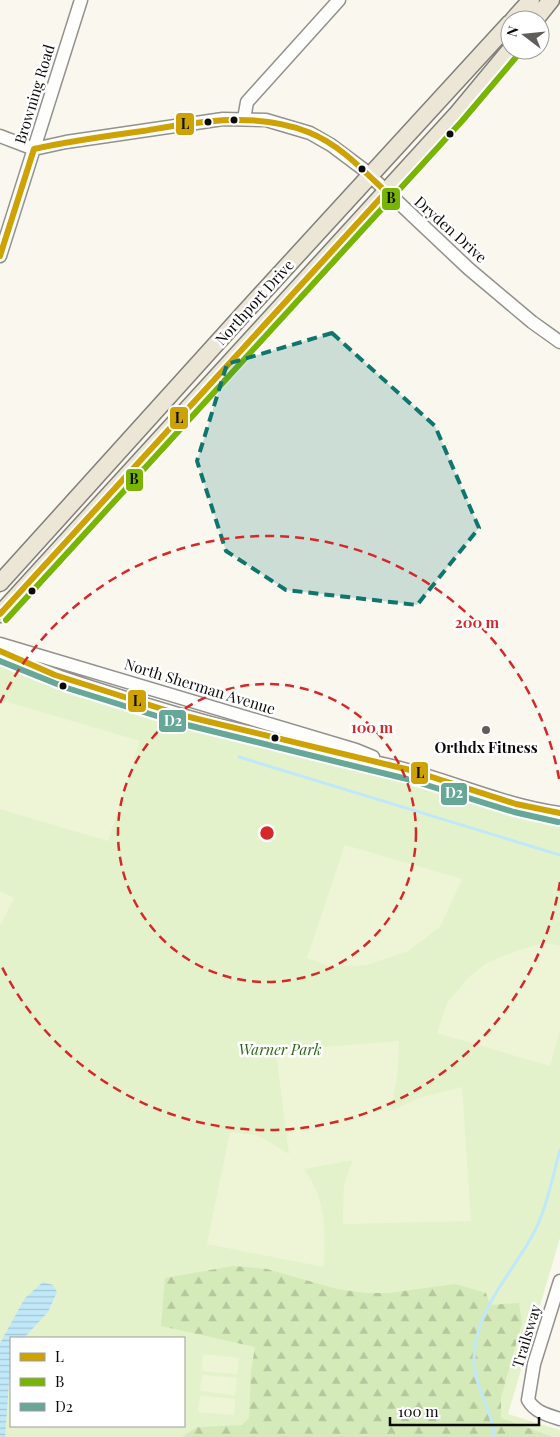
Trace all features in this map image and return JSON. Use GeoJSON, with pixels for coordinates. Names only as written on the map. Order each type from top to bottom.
{"type":"FeatureCollection","features":[{"type":"Feature","properties":{"kind":"main road"},"geometry":{"type":"LineString","coordinates":[[540,7],[559,0]]}},
{"type":"Feature","properties":{"kind":"main road","name":"Northport Drive"},"geometry":{"type":"LineString","coordinates":[[0,583],[500,34]]}},
{"type":"Feature","properties":{"kind":"main road","name":"Northport Drive"},"geometry":{"type":"LineString","coordinates":[[0,614],[456,115],[502,60]]}},
{"type":"Feature","properties":{"kind":"main road"},"geometry":{"type":"LineString","coordinates":[[174,424],[175,404],[184,380]]}},
{"type":"Feature","properties":{"kind":"street","name":"Browning Road"},"geometry":{"type":"LineString","coordinates":[[0,256],[80,0]]}},
{"type":"Feature","properties":{"kind":"street"},"geometry":{"type":"LineString","coordinates":[[244,120],[247,102],[339,0]]}},
{"type":"Feature","properties":{"kind":"street","name":"Dryden Drive"},"geometry":{"type":"LineString","coordinates":[[34,149],[223,119],[266,120],[310,133],[331,145],[369,176],[480,278],[532,322],[560,342]]}},
{"type":"Feature","properties":{"kind":"street"},"geometry":{"type":"LineString","coordinates":[[0,136],[34,149]]}},
{"type":"Feature","properties":{"kind":"street","name":"North Sherman Avenue"},"geometry":{"type":"LineString","coordinates":[[0,644],[356,750],[389,765]]}},
{"type":"Feature","properties":{"kind":"street","name":"North Sherman Avenue"},"geometry":{"type":"LineString","coordinates":[[0,651],[43,671],[200,722],[354,759],[389,765],[546,811],[560,813]]}},
{"type":"Feature","properties":{"kind":"street","name":"North Sherman Avenue"},"geometry":{"type":"LineString","coordinates":[[546,811],[560,819]]}},
{"type":"Feature","properties":{"kind":"street","name":"Trailsway"},"geometry":{"type":"LineString","coordinates":[[560,1280],[530,1378],[528,1401],[538,1412],[560,1419]]}},
{"type":"Feature","properties":{"kind":"highlighted area"},"geometry":{"type":"Polygon","coordinates":[[[332,333],[435,426],[479,528],[417,605],[286,590],[226,551],[197,461],[227,364],[332,333]]]}},
{"type":"Feature","properties":{"kind":"green space","name":"Warner Park"},"geometry":{"type":"Polygon","coordinates":[[[0,660],[560,827],[560,1238],[508,1414],[560,1430],[560,1437],[0,1437],[0,660]]]}},
{"type":"Feature","properties":{"kind":"green space"},"geometry":{"type":"Polygon","coordinates":[[[0,700],[140,741],[108,841],[0,809],[0,700]]]}},
{"type":"Feature","properties":{"kind":"green space"},"geometry":{"type":"Polygon","coordinates":[[[345,845],[462,879],[440,927],[408,951],[367,965],[332,967],[307,958],[345,845]]]}},
{"type":"Feature","properties":{"kind":"green space"},"geometry":{"type":"Polygon","coordinates":[[[0,891],[14,898],[0,926],[0,891]]]}},
{"type":"Feature","properties":{"kind":"green space"},"geometry":{"type":"Polygon","coordinates":[[[546,943],[560,946],[560,1029],[550,1066],[437,1033],[447,1003],[470,976],[489,962],[519,950],[546,943]]]}},
{"type":"Feature","properties":{"kind":"green space"},"geometry":{"type":"Polygon","coordinates":[[[399,1041],[398,1069],[391,1111],[419,1098],[462,1087],[471,1221],[343,1224],[344,1185],[353,1160],[304,1169],[312,1181],[321,1204],[325,1240],[324,1267],[207,1244],[230,1132],[257,1135],[289,1154],[276,1051],[399,1041]]]}},
{"type":"Feature","properties":{"kind":"green space"},"geometry":{"type":"Polygon","coordinates":[[[233,1266],[267,1269],[337,1289],[366,1293],[388,1293],[455,1284],[486,1293],[490,1305],[519,1303],[522,1323],[501,1398],[501,1418],[553,1437],[182,1437],[197,1427],[242,1425],[249,1418],[251,1371],[255,1347],[161,1326],[165,1278],[233,1266]]]}},
{"type":"Feature","properties":{"kind":"green space"},"geometry":{"type":"Polygon","coordinates":[[[203,1354],[239,1358],[237,1374],[202,1371],[203,1354]]]}},
{"type":"Feature","properties":{"kind":"green space"},"geometry":{"type":"Polygon","coordinates":[[[202,1375],[237,1378],[235,1395],[200,1391],[202,1375]]]}},
{"type":"Feature","properties":{"kind":"green space"},"geometry":{"type":"Polygon","coordinates":[[[200,1396],[235,1399],[234,1415],[198,1412],[200,1396]]]}},
{"type":"Feature","properties":{"kind":"water"},"geometry":{"type":"Polygon","coordinates":[[[43,1282],[53,1285],[57,1292],[48,1312],[25,1337],[10,1337],[10,1378],[5,1437],[0,1437],[0,1343],[25,1298],[43,1282]]]}},
{"type":"Feature","properties":{"kind":"waterway"},"geometry":{"type":"LineString","coordinates":[[239,757],[560,855]]}},
{"type":"Feature","properties":{"kind":"waterway"},"geometry":{"type":"LineString","coordinates":[[494,1437],[493,1427],[475,1370],[476,1343],[486,1311],[531,1238],[541,1217],[560,1150]]}},
{"type":"Feature","properties":{"kind":"transit line","name":"B"},"geometry":{"type":"LineString","coordinates":[[6,620],[462,121],[514,60]]}},
{"type":"Feature","properties":{"kind":"transit line","name":"L"},"geometry":{"type":"LineString","coordinates":[[0,256],[34,149],[75,141],[184,124],[226,120],[267,122],[308,132],[330,143],[350,158],[386,192],[0,614]]}},
{"type":"Feature","properties":{"kind":"transit line","name":"L"},"geometry":{"type":"LineString","coordinates":[[0,651],[55,675],[181,715],[410,770],[516,804],[560,813]]}},
{"type":"Feature","properties":{"kind":"transit line","name":"D2"},"geometry":{"type":"LineString","coordinates":[[0,661],[67,688],[179,723],[407,779],[514,812],[558,822]]}},
{"type":"Feature","properties":{"kind":"place","name":"Orthdx Fitness"},"geometry":{"type":"Point","coordinates":[486,730]}}]}
